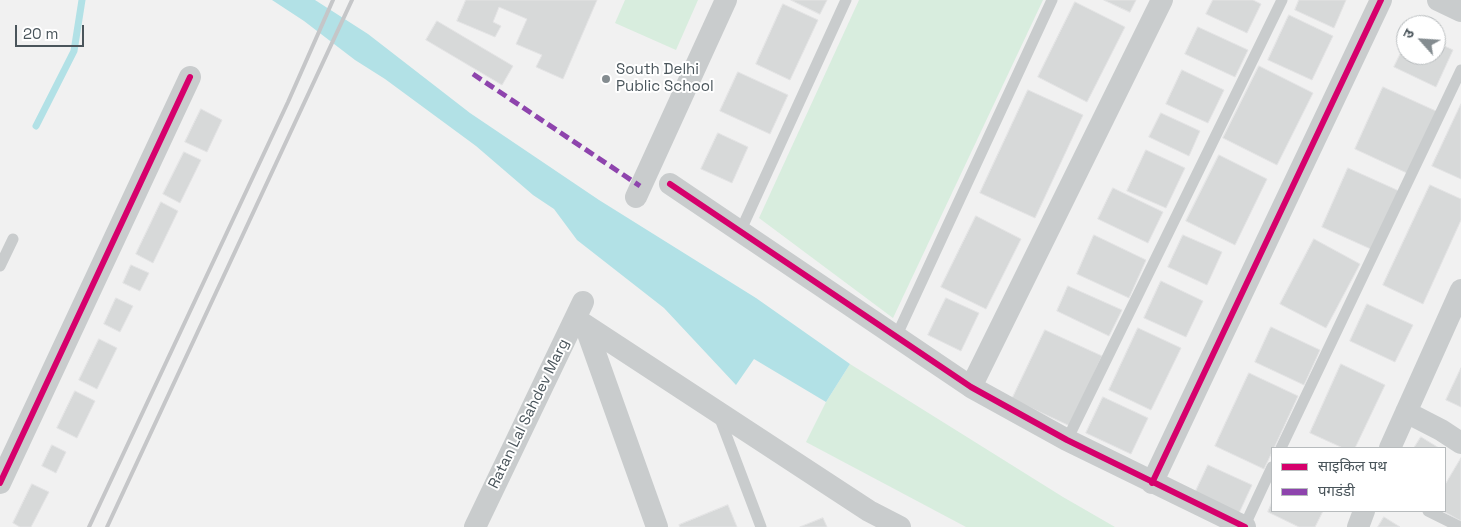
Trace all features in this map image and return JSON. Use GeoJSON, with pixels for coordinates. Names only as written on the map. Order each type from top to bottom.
{"type":"FeatureCollection","features":[{"type":"Feature","properties":{"kind":"street"},"geometry":{"type":"LineString","coordinates":[[636,197],[726,0]]}},
{"type":"Feature","properties":{"kind":"street"},"geometry":{"type":"LineString","coordinates":[[971,387],[1162,0]]}},
{"type":"Feature","properties":{"kind":"street"},"geometry":{"type":"LineString","coordinates":[[1152,483],[1381,0]]}},
{"type":"Feature","properties":{"kind":"street"},"geometry":{"type":"LineString","coordinates":[[1438,0],[1461,11]]}},
{"type":"Feature","properties":{"kind":"street"},"geometry":{"type":"LineString","coordinates":[[0,483],[190,77]]}},
{"type":"Feature","properties":{"kind":"street"},"geometry":{"type":"LineString","coordinates":[[670,184],[971,387],[1067,440],[1245,527]]}},
{"type":"Feature","properties":{"kind":"street"},"geometry":{"type":"LineString","coordinates":[[1390,447],[1461,290]]}},
{"type":"Feature","properties":{"kind":"street"},"geometry":{"type":"LineString","coordinates":[[581,317],[868,519],[900,527]]}},
{"type":"Feature","properties":{"kind":"street"},"geometry":{"type":"LineString","coordinates":[[581,317],[658,527]]}},
{"type":"Feature","properties":{"kind":"street","name":"Ratan Lal Sahdev Marg"},"geometry":{"type":"LineString","coordinates":[[475,527],[581,317]]}},
{"type":"Feature","properties":{"kind":"street"},"geometry":{"type":"LineString","coordinates":[[1406,412],[1461,442]]}},
{"type":"Feature","properties":{"kind":"street"},"geometry":{"type":"LineString","coordinates":[[1358,527],[1364,512]]}},
{"type":"Feature","properties":{"kind":"lane"},"geometry":{"type":"LineString","coordinates":[[740,232],[846,0]]}},
{"type":"Feature","properties":{"kind":"lane"},"geometry":{"type":"LineString","coordinates":[[896,337],[1052,0]]}},
{"type":"Feature","properties":{"kind":"lane"},"geometry":{"type":"LineString","coordinates":[[1067,440],[1282,0]]}},
{"type":"Feature","properties":{"kind":"lane"},"geometry":{"type":"LineString","coordinates":[[1281,447],[1461,70]]}},
{"type":"Feature","properties":{"kind":"lane"},"geometry":{"type":"LineString","coordinates":[[0,266],[13,238]]}},
{"type":"Feature","properties":{"kind":"lane"},"geometry":{"type":"LineString","coordinates":[[718,413],[761,527]]}},
{"type":"Feature","properties":{"kind":"lane"},"geometry":{"type":"LineString","coordinates":[[1245,527],[1271,470]]}},
{"type":"Feature","properties":{"kind":"lane"},"geometry":{"type":"LineString","coordinates":[[1430,512],[1460,527]]}},
{"type":"Feature","properties":{"kind":"green space"},"geometry":{"type":"Polygon","coordinates":[[[625,0],[698,0],[676,50],[615,23],[625,0]]]}},
{"type":"Feature","properties":{"kind":"green space"},"geometry":{"type":"Polygon","coordinates":[[[859,0],[1043,0],[893,318],[759,218],[859,0]]]}},
{"type":"Feature","properties":{"kind":"green space"},"geometry":{"type":"Polygon","coordinates":[[[850,364],[1063,497],[1115,527],[966,527],[806,442],[826,402],[850,364]]]}},
{"type":"Feature","properties":{"kind":"water"},"geometry":{"type":"Polygon","coordinates":[[[272,0],[315,0],[368,34],[470,113],[599,200],[756,298],[850,364],[826,402],[754,359],[736,385],[664,308],[577,240],[554,209],[533,195],[476,146],[385,79],[355,60],[304,21],[272,0]]]}},
{"type":"Feature","properties":{"kind":"building"},"geometry":{"type":"Polygon","coordinates":[[[466,0],[597,0],[563,79],[536,67],[542,55],[516,44],[527,19],[499,7],[493,22],[501,26],[495,37],[457,21],[466,0]]]}},
{"type":"Feature","properties":{"kind":"building"},"geometry":{"type":"Polygon","coordinates":[[[791,0],[827,0],[820,14],[791,0]]]}},
{"type":"Feature","properties":{"kind":"building"},"geometry":{"type":"Polygon","coordinates":[[[1104,0],[1136,0],[1130,12],[1104,0]]]}},
{"type":"Feature","properties":{"kind":"building"},"geometry":{"type":"Polygon","coordinates":[[[1213,0],[1253,0],[1261,4],[1247,33],[1206,14],[1213,0]]]}},
{"type":"Feature","properties":{"kind":"building"},"geometry":{"type":"Polygon","coordinates":[[[1299,0],[1346,0],[1334,28],[1295,10],[1299,0]]]}},
{"type":"Feature","properties":{"kind":"building"},"geometry":{"type":"Polygon","coordinates":[[[1075,2],[1125,27],[1087,102],[1038,77],[1075,2]]]}},
{"type":"Feature","properties":{"kind":"building"},"geometry":{"type":"Polygon","coordinates":[[[783,4],[818,20],[790,80],[756,64],[783,4]]]}},
{"type":"Feature","properties":{"kind":"building"},"geometry":{"type":"Polygon","coordinates":[[[1289,15],[1333,36],[1312,80],[1268,60],[1289,15]]]}},
{"type":"Feature","properties":{"kind":"building"},"geometry":{"type":"Polygon","coordinates":[[[437,21],[513,66],[502,85],[426,40],[437,21]]]}},
{"type":"Feature","properties":{"kind":"building"},"geometry":{"type":"Polygon","coordinates":[[[1198,27],[1248,50],[1235,77],[1185,54],[1198,27]]]}},
{"type":"Feature","properties":{"kind":"building"},"geometry":{"type":"Polygon","coordinates":[[[1446,47],[1453,50],[1436,87],[1394,67],[1396,63],[1396,65],[1446,65],[1446,47]]]}},
{"type":"Feature","properties":{"kind":"building"},"geometry":{"type":"Polygon","coordinates":[[[1259,66],[1313,93],[1277,165],[1223,138],[1259,66]]]}},
{"type":"Feature","properties":{"kind":"building"},"geometry":{"type":"Polygon","coordinates":[[[1182,70],[1224,90],[1208,123],[1166,104],[1182,70]]]}},
{"type":"Feature","properties":{"kind":"building"},"geometry":{"type":"Polygon","coordinates":[[[738,72],[788,95],[770,134],[720,111],[738,72]]]}},
{"type":"Feature","properties":{"kind":"building"},"geometry":{"type":"Polygon","coordinates":[[[1383,87],[1438,112],[1409,174],[1355,149],[1383,87]]]}},
{"type":"Feature","properties":{"kind":"building"},"geometry":{"type":"Polygon","coordinates":[[[1028,90],[1083,115],[1035,218],[980,193],[1028,90]]]}},
{"type":"Feature","properties":{"kind":"building"},"geometry":{"type":"Polygon","coordinates":[[[1461,104],[1461,179],[1432,166],[1461,104]]]}},
{"type":"Feature","properties":{"kind":"building"},"geometry":{"type":"Polygon","coordinates":[[[201,109],[222,120],[207,152],[185,142],[201,109]]]}},
{"type":"Feature","properties":{"kind":"building"},"geometry":{"type":"Polygon","coordinates":[[[1161,113],[1200,131],[1189,156],[1149,137],[1161,113]]]}},
{"type":"Feature","properties":{"kind":"building"},"geometry":{"type":"Polygon","coordinates":[[[718,133],[748,147],[732,183],[701,169],[718,133]]]}},
{"type":"Feature","properties":{"kind":"building"},"geometry":{"type":"Polygon","coordinates":[[[1146,150],[1185,168],[1166,208],[1127,191],[1146,150]]]}},
{"type":"Feature","properties":{"kind":"building"},"geometry":{"type":"Polygon","coordinates":[[[184,152],[201,160],[180,203],[163,194],[184,152]]]}},
{"type":"Feature","properties":{"kind":"building"},"geometry":{"type":"Polygon","coordinates":[[[1219,155],[1267,179],[1235,245],[1186,221],[1219,155]]]}},
{"type":"Feature","properties":{"kind":"building"},"geometry":{"type":"Polygon","coordinates":[[[1348,168],[1399,191],[1373,250],[1322,227],[1348,168]]]}},
{"type":"Feature","properties":{"kind":"building"},"geometry":{"type":"Polygon","coordinates":[[[1430,185],[1461,199],[1461,220],[1423,304],[1383,285],[1430,185]]]}},
{"type":"Feature","properties":{"kind":"building"},"geometry":{"type":"Polygon","coordinates":[[[1113,188],[1163,212],[1148,243],[1098,219],[1113,188]]]}},
{"type":"Feature","properties":{"kind":"building"},"geometry":{"type":"Polygon","coordinates":[[[161,202],[178,211],[153,263],[136,254],[161,202]]]}},
{"type":"Feature","properties":{"kind":"building"},"geometry":{"type":"Polygon","coordinates":[[[976,216],[1021,239],[986,309],[941,287],[976,216]]]}},
{"type":"Feature","properties":{"kind":"building"},"geometry":{"type":"Polygon","coordinates":[[[1094,235],[1146,260],[1129,298],[1077,274],[1094,235]]]}},
{"type":"Feature","properties":{"kind":"building"},"geometry":{"type":"Polygon","coordinates":[[[1183,235],[1222,252],[1207,285],[1168,267],[1183,235]]]}},
{"type":"Feature","properties":{"kind":"building"},"geometry":{"type":"Polygon","coordinates":[[[1314,239],[1360,264],[1326,328],[1280,304],[1314,239]]]}},
{"type":"Feature","properties":{"kind":"building"},"geometry":{"type":"Polygon","coordinates":[[[131,265],[149,273],[140,291],[123,283],[131,265]]]}},
{"type":"Feature","properties":{"kind":"building"},"geometry":{"type":"Polygon","coordinates":[[[1161,281],[1203,301],[1186,337],[1144,318],[1161,281]]]}},
{"type":"Feature","properties":{"kind":"building"},"geometry":{"type":"Polygon","coordinates":[[[1068,286],[1122,310],[1109,336],[1057,311],[1068,286]]]}},
{"type":"Feature","properties":{"kind":"building"},"geometry":{"type":"Polygon","coordinates":[[[116,298],[133,306],[120,332],[104,324],[116,298]]]}},
{"type":"Feature","properties":{"kind":"building"},"geometry":{"type":"Polygon","coordinates":[[[946,298],[979,313],[961,351],[928,335],[946,298]]]}},
{"type":"Feature","properties":{"kind":"building"},"geometry":{"type":"Polygon","coordinates":[[[1367,304],[1413,325],[1395,362],[1350,341],[1367,304]]]}},
{"type":"Feature","properties":{"kind":"building"},"geometry":{"type":"Polygon","coordinates":[[[1271,327],[1320,350],[1304,385],[1255,362],[1271,327]]]}},
{"type":"Feature","properties":{"kind":"building"},"geometry":{"type":"Polygon","coordinates":[[[1138,328],[1181,348],[1151,410],[1109,390],[1138,328]]]}},
{"type":"Feature","properties":{"kind":"building"},"geometry":{"type":"Polygon","coordinates":[[[1045,330],[1102,356],[1070,426],[1012,399],[1045,330]]]}},
{"type":"Feature","properties":{"kind":"building"},"geometry":{"type":"Polygon","coordinates":[[[99,339],[117,348],[97,389],[79,380],[99,339]]]}},
{"type":"Feature","properties":{"kind":"building"},"geometry":{"type":"Polygon","coordinates":[[[1341,364],[1385,385],[1355,447],[1341,447],[1310,433],[1341,364]]]}},
{"type":"Feature","properties":{"kind":"building"},"geometry":{"type":"Polygon","coordinates":[[[1461,368],[1461,407],[1446,400],[1461,368]]]}},
{"type":"Feature","properties":{"kind":"building"},"geometry":{"type":"Polygon","coordinates":[[[1249,373],[1298,396],[1274,447],[1271,447],[1271,454],[1264,469],[1215,446],[1249,373]]]}},
{"type":"Feature","properties":{"kind":"building"},"geometry":{"type":"Polygon","coordinates":[[[75,391],[95,401],[77,438],[57,428],[75,391]]]}},
{"type":"Feature","properties":{"kind":"building"},"geometry":{"type":"Polygon","coordinates":[[[1103,397],[1148,418],[1131,454],[1086,433],[1103,397]]]}},
{"type":"Feature","properties":{"kind":"building"},"geometry":{"type":"Polygon","coordinates":[[[1421,437],[1437,447],[1415,447],[1421,437]]]}},
{"type":"Feature","properties":{"kind":"building"},"geometry":{"type":"Polygon","coordinates":[[[52,445],[66,452],[56,473],[42,466],[52,445]]]}},
{"type":"Feature","properties":{"kind":"building"},"geometry":{"type":"Polygon","coordinates":[[[1461,458],[1461,521],[1445,512],[1446,483],[1461,458]]]}},
{"type":"Feature","properties":{"kind":"building"},"geometry":{"type":"Polygon","coordinates":[[[1208,465],[1252,485],[1239,513],[1195,493],[1208,465]]]}},
{"type":"Feature","properties":{"kind":"building"},"geometry":{"type":"Polygon","coordinates":[[[32,484],[49,492],[31,527],[20,527],[13,523],[32,484]]]}},
{"type":"Feature","properties":{"kind":"building"},"geometry":{"type":"Polygon","coordinates":[[[1271,504],[1271,512],[1322,512],[1315,527],[1299,527],[1268,512],[1271,504]]]}},
{"type":"Feature","properties":{"kind":"building"},"geometry":{"type":"Polygon","coordinates":[[[728,505],[737,527],[680,527],[679,525],[728,505]]]}},
{"type":"Feature","properties":{"kind":"building"},"geometry":{"type":"Polygon","coordinates":[[[1384,517],[1400,527],[1378,527],[1384,517]]]}},
{"type":"Feature","properties":{"kind":"building"},"geometry":{"type":"Polygon","coordinates":[[[823,518],[827,527],[800,527],[823,518]]]}},
{"type":"Feature","properties":{"kind":"waterway"},"geometry":{"type":"LineString","coordinates":[[36,126],[74,51],[82,0]]}},
{"type":"Feature","properties":{"kind":"railway"},"geometry":{"type":"LineString","coordinates":[[89,527],[288,102],[333,0]]}},
{"type":"Feature","properties":{"kind":"railway"},"geometry":{"type":"LineString","coordinates":[[107,527],[352,0]]}},
{"type":"Feature","properties":{"kind":"marked path"},"geometry":{"type":"LineString","coordinates":[[473,74],[640,186]]}},
{"type":"Feature","properties":{"kind":"cycle path"},"geometry":{"type":"LineString","coordinates":[[1152,483],[1381,0]]}},
{"type":"Feature","properties":{"kind":"cycle path"},"geometry":{"type":"LineString","coordinates":[[0,483],[190,77]]}},
{"type":"Feature","properties":{"kind":"cycle path"},"geometry":{"type":"LineString","coordinates":[[670,184],[971,387],[1067,440],[1245,527]]}},
{"type":"Feature","properties":{"kind":"place","name":"South Delhi Public School"},"geometry":{"type":"Point","coordinates":[606,79]}}]}
